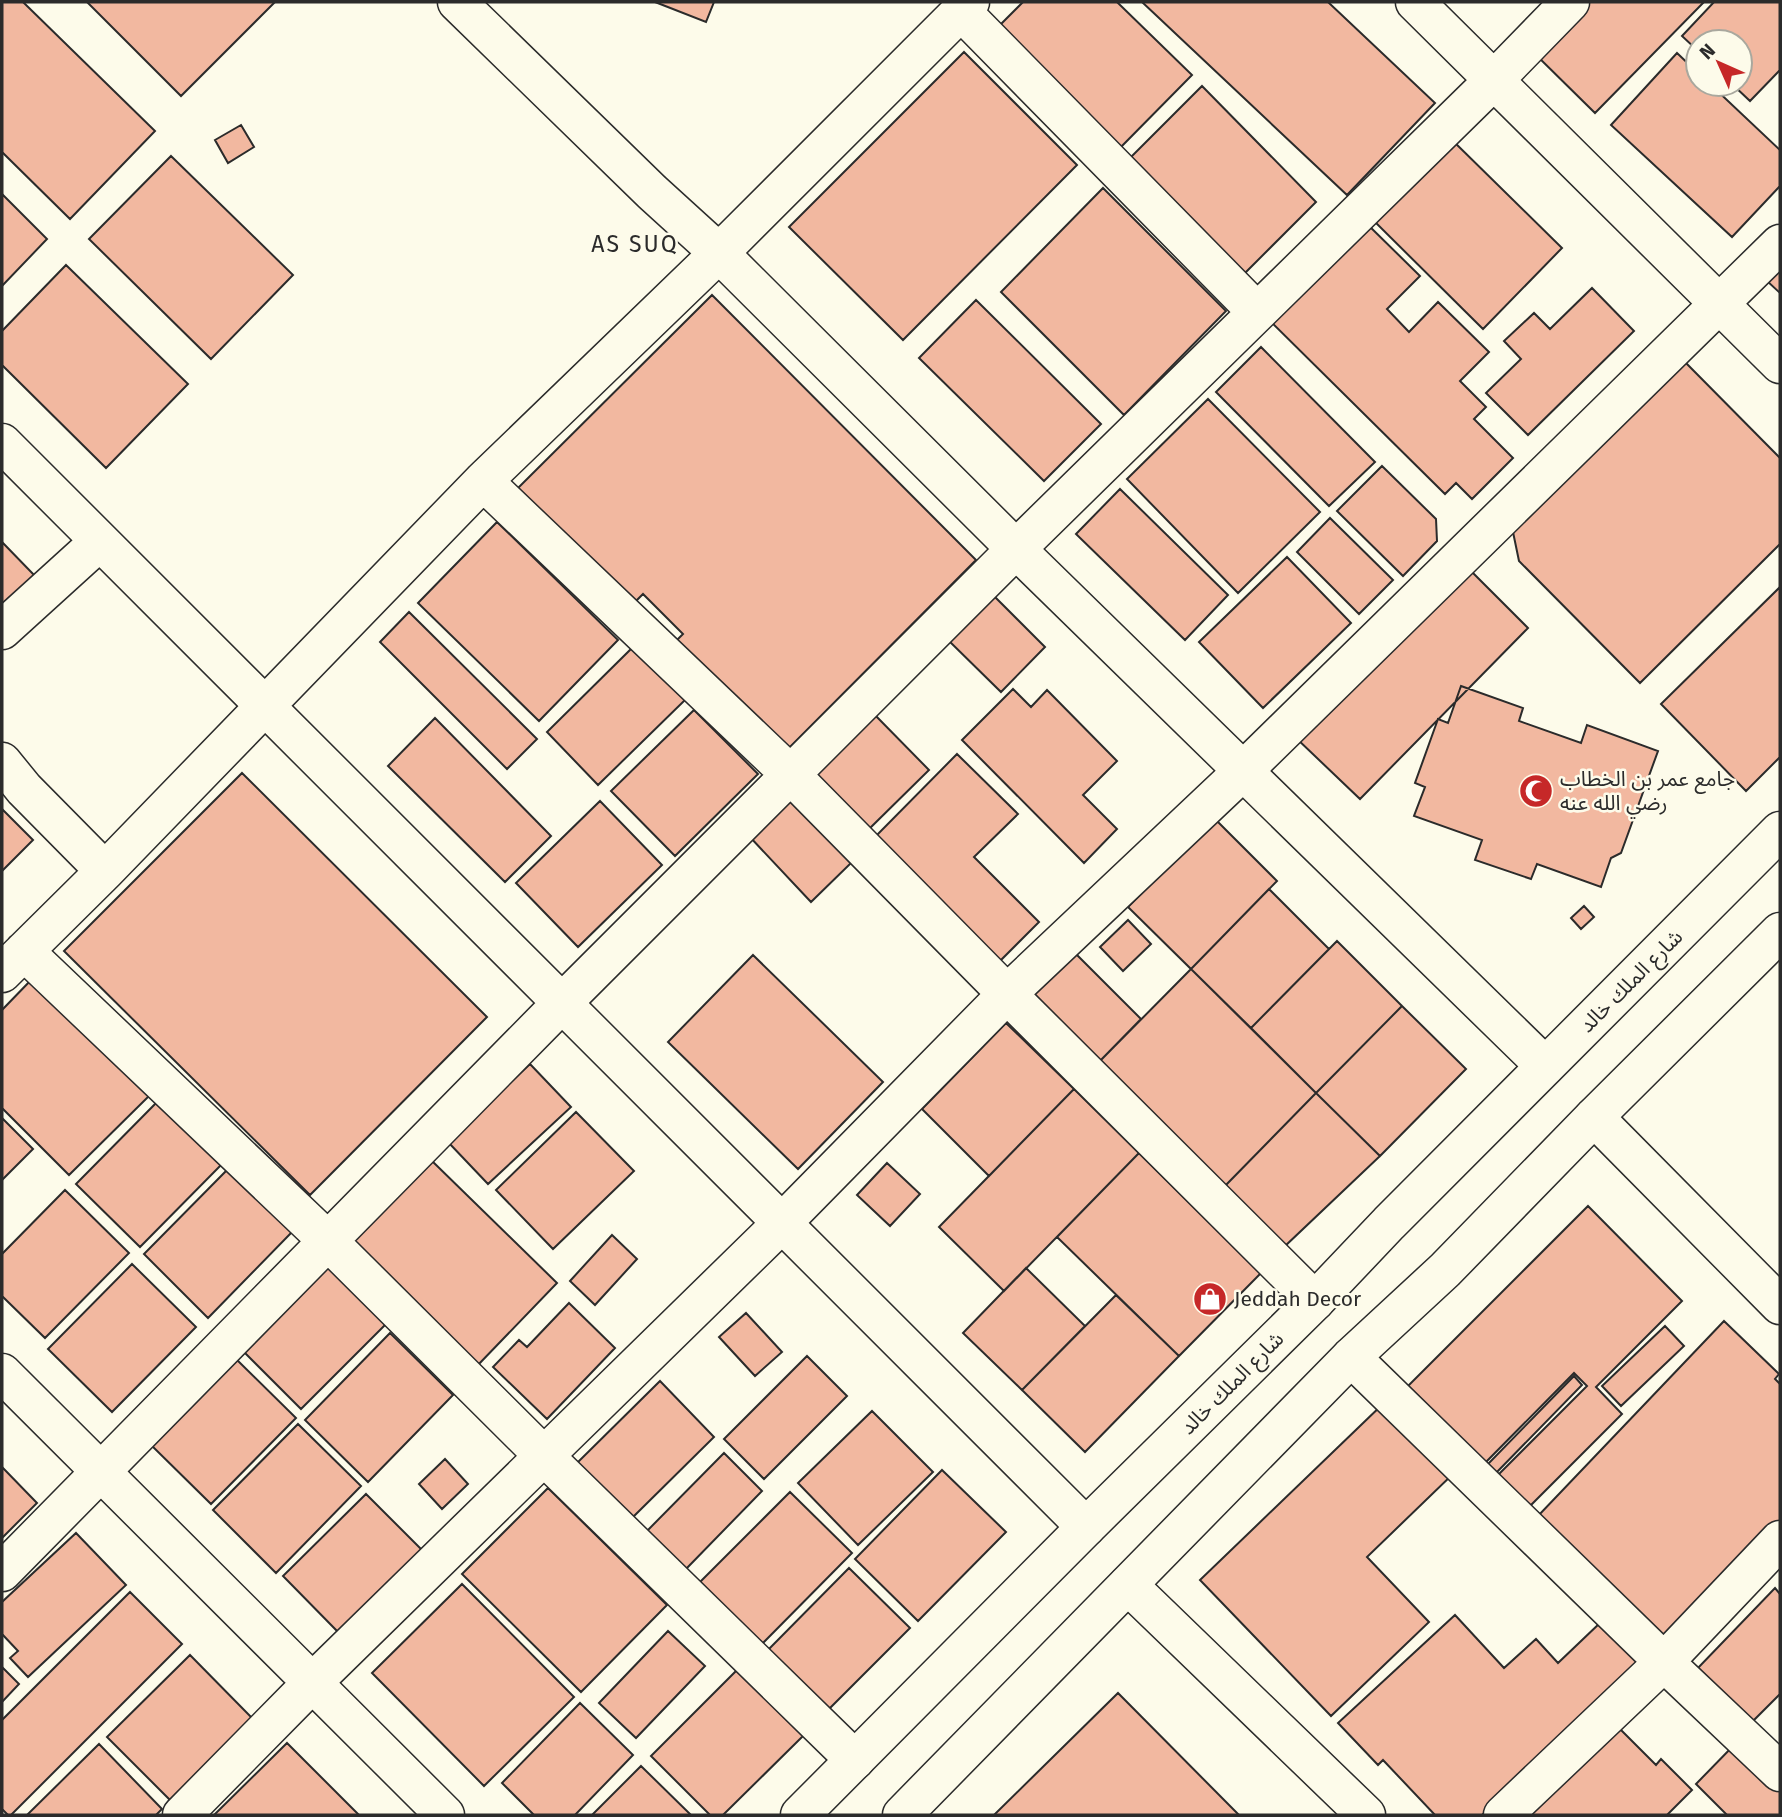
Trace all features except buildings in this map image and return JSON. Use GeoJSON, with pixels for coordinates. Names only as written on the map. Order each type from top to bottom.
{"type":"FeatureCollection","features":[{"type":"Feature","properties":{"kind":"street"},"geometry":{"type":"LineString","coordinates":[[457,2],[652,192],[719,253],[1545,1066]]}},
{"type":"Feature","properties":{"kind":"street"},"geometry":{"type":"LineString","coordinates":[[1415,2],[1780,364]]}},
{"type":"Feature","properties":{"kind":"street"},"geometry":{"type":"LineString","coordinates":[[2,1572],[790,774],[1570,2]]}},
{"type":"Feature","properties":{"kind":"street"},"geometry":{"type":"LineString","coordinates":[[855,1760],[328,1241],[13,962],[106,871],[483,481],[719,253],[965,6],[1257,312]]}},
{"type":"Feature","properties":{"kind":"street"},"geometry":{"type":"LineString","coordinates":[[183,1815],[312,1683],[782,1223],[1007,995],[1243,771],[1780,244]]}},
{"type":"Feature","properties":{"kind":"street"},"geometry":{"type":"LineString","coordinates":[[2,443],[1086,1527]]}},
{"type":"Feature","properties":{"kind":"street"},"geometry":{"type":"LineString","coordinates":[[483,481],[790,774],[1007,995],[1315,1301]]}},
{"type":"Feature","properties":{"kind":"street"},"geometry":{"type":"LineString","coordinates":[[2,630],[100,541]]}},
{"type":"Feature","properties":{"kind":"street"},"geometry":{"type":"LineString","coordinates":[[2,762],[24,789],[106,871]]}},
{"type":"Feature","properties":{"kind":"street","name":"شارع الملك خالد"},"geometry":{"type":"LineString","coordinates":[[800,1815],[1315,1301],[1389,1223],[1780,831]]}},
{"type":"Feature","properties":{"kind":"street"},"geometry":{"type":"LineString","coordinates":[[902,1815],[1351,1357],[1445,1270],[1780,932]]}},
{"type":"Feature","properties":{"kind":"street"},"geometry":{"type":"LineString","coordinates":[[1594,1117],[1780,1305]]}},
{"type":"Feature","properties":{"kind":"street"},"geometry":{"type":"LineString","coordinates":[[1351,1357],[1780,1772]]}},
{"type":"Feature","properties":{"kind":"street"},"geometry":{"type":"LineString","coordinates":[[2,1373],[445,1815]]}},
{"type":"Feature","properties":{"kind":"street"},"geometry":{"type":"LineString","coordinates":[[1503,1815],[1664,1662],[1780,1540]]}},
{"type":"Feature","properties":{"kind":"street"},"geometry":{"type":"LineString","coordinates":[[1128,1585],[1366,1815]]}},
{"type":"Feature","properties":{"kind":"place","name":"جامع عمر بن الخطاب رضي الله عنه"},"geometry":{"type":"Point","coordinates":[1536,791]}},
{"type":"Feature","properties":{"kind":"place","name":"Jeddah Decor"},"geometry":{"type":"Point","coordinates":[1210,1299]}},
{"type":"Feature","properties":{"kind":"district","name":"AS SUQ"},"geometry":{"type":"Point","coordinates":[635,244]}}]}
